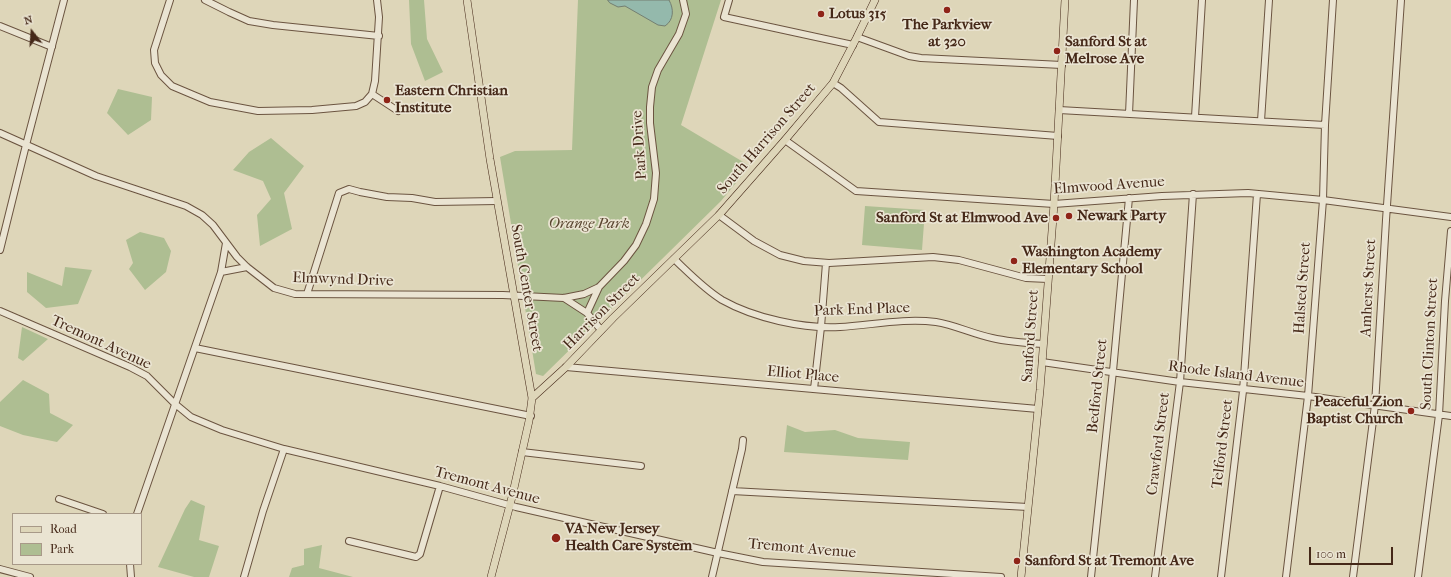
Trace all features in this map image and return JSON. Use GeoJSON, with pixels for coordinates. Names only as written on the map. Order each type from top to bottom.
{"type":"FeatureCollection","features":[{"type":"Feature","properties":{"kind":"main road","name":"South Center Street"},"geometry":{"type":"LineString","coordinates":[[467,0],[497,201],[532,398],[531,416],[491,577]]}},
{"type":"Feature","properties":{"kind":"main road","name":"South Harrison Street"},"geometry":{"type":"LineString","coordinates":[[655,278],[719,215],[833,83],[875,0]]}},
{"type":"Feature","properties":{"kind":"main road","name":"Sanford Street"},"geometry":{"type":"LineString","coordinates":[[1021,577],[1042,362],[1054,204],[1065,0]]}},
{"type":"Feature","properties":{"kind":"main road","name":"Harrison Street"},"geometry":{"type":"LineString","coordinates":[[532,398],[566,367],[601,330],[655,278]]}},
{"type":"Feature","properties":{"kind":"street"},"geometry":{"type":"LineString","coordinates":[[0,250],[64,0]]}},
{"type":"Feature","properties":{"kind":"street"},"geometry":{"type":"LineString","coordinates":[[170,0],[154,50],[155,64],[161,75],[172,86],[210,102],[258,111],[312,110],[356,106],[365,102],[372,94],[375,81],[379,36],[377,0]]}},
{"type":"Feature","properties":{"kind":"street"},"geometry":{"type":"LineString","coordinates":[[205,0],[249,21],[273,25],[379,36]]}},
{"type":"Feature","properties":{"kind":"street","name":"Park Drive"},"geometry":{"type":"LineString","coordinates":[[513,295],[564,298],[584,294],[599,287],[624,261],[636,245],[646,224],[654,198],[656,173],[650,123],[652,88],[658,70],[679,34],[686,14],[683,0]]}},
{"type":"Feature","properties":{"kind":"street"},"geometry":{"type":"LineString","coordinates":[[729,0],[724,17],[853,45]]}},
{"type":"Feature","properties":{"kind":"street"},"geometry":{"type":"LineString","coordinates":[[1129,114],[1134,0]]}},
{"type":"Feature","properties":{"kind":"street"},"geometry":{"type":"LineString","coordinates":[[1195,117],[1202,0]]}},
{"type":"Feature","properties":{"kind":"street"},"geometry":{"type":"LineString","coordinates":[[1262,121],[1269,0]]}},
{"type":"Feature","properties":{"kind":"street","name":"Halsted Street"},"geometry":{"type":"LineString","coordinates":[[1286,577],[1308,396],[1323,200],[1325,125],[1333,0]]}},
{"type":"Feature","properties":{"kind":"street","name":"Amherst Street"},"geometry":{"type":"LineString","coordinates":[[1353,577],[1375,405],[1386,209],[1401,0]]}},
{"type":"Feature","properties":{"kind":"street"},"geometry":{"type":"LineString","coordinates":[[0,26],[52,47]]}},
{"type":"Feature","properties":{"kind":"street"},"geometry":{"type":"LineString","coordinates":[[857,38],[909,56],[921,58],[1062,65]]}},
{"type":"Feature","properties":{"kind":"street"},"geometry":{"type":"LineString","coordinates":[[833,83],[841,88],[878,122],[1058,136]]}},
{"type":"Feature","properties":{"kind":"street"},"geometry":{"type":"LineString","coordinates":[[372,94],[398,111]]}},
{"type":"Feature","properties":{"kind":"street"},"geometry":{"type":"LineString","coordinates":[[1059,110],[1325,125]]}},
{"type":"Feature","properties":{"kind":"street","name":"Elmwynd Drive"},"geometry":{"type":"LineString","coordinates":[[0,133],[96,176],[186,206],[197,212],[213,224],[226,243],[247,267],[274,288],[295,294],[513,295]]}},
{"type":"Feature","properties":{"kind":"street","name":"Elmwood Avenue"},"geometry":{"type":"LineString","coordinates":[[785,140],[856,191],[1054,204],[1194,194],[1248,193],[1323,200],[1451,217]]}},
{"type":"Feature","properties":{"kind":"street"},"geometry":{"type":"LineString","coordinates":[[307,294],[339,193],[349,189],[387,197],[412,198],[435,202],[497,201]]}},
{"type":"Feature","properties":{"kind":"street","name":"Crawford Street"},"geometry":{"type":"LineString","coordinates":[[1155,577],[1180,382],[1194,194]]}},
{"type":"Feature","properties":{"kind":"street","name":"Telford Street"},"geometry":{"type":"LineString","coordinates":[[1220,577],[1243,389],[1257,194]]}},
{"type":"Feature","properties":{"kind":"street","name":"Bedford Street"},"geometry":{"type":"LineString","coordinates":[[1091,577],[1113,371],[1129,198]]}},
{"type":"Feature","properties":{"kind":"street"},"geometry":{"type":"LineString","coordinates":[[719,215],[754,241],[780,254],[804,261],[826,262],[933,257],[958,260],[990,270],[1026,278],[1048,278]]}},
{"type":"Feature","properties":{"kind":"street"},"geometry":{"type":"LineString","coordinates":[[0,221],[7,225]]}},
{"type":"Feature","properties":{"kind":"street","name":"South Clinton Street"},"geometry":{"type":"LineString","coordinates":[[1418,577],[1439,415],[1445,301],[1451,231]]}},
{"type":"Feature","properties":{"kind":"street"},"geometry":{"type":"LineString","coordinates":[[137,513],[174,403],[221,272],[226,243]]}},
{"type":"Feature","properties":{"kind":"street","name":"Park End Place"},"geometry":{"type":"LineString","coordinates":[[674,259],[706,288],[723,300],[759,316],[821,327],[840,327],[915,321],[937,322],[992,338],[1043,344]]}},
{"type":"Feature","properties":{"kind":"street"},"geometry":{"type":"LineString","coordinates":[[814,389],[826,262]]}},
{"type":"Feature","properties":{"kind":"street"},"geometry":{"type":"LineString","coordinates":[[221,272],[247,267]]}},
{"type":"Feature","properties":{"kind":"street"},"geometry":{"type":"LineString","coordinates":[[588,313],[599,287]]}},
{"type":"Feature","properties":{"kind":"street"},"geometry":{"type":"LineString","coordinates":[[564,298],[588,313],[601,330]]}},
{"type":"Feature","properties":{"kind":"street","name":"Tremont Avenue"},"geometry":{"type":"LineString","coordinates":[[0,311],[130,367],[147,376],[174,403],[191,417],[205,424],[284,449],[440,486],[509,505],[763,562],[1002,577]]}},
{"type":"Feature","properties":{"kind":"street"},"geometry":{"type":"LineString","coordinates":[[195,348],[531,416]]}},
{"type":"Feature","properties":{"kind":"street","name":"Rhode Island Avenue"},"geometry":{"type":"LineString","coordinates":[[1042,362],[1113,371],[1180,382],[1308,396],[1451,416]]}},
{"type":"Feature","properties":{"kind":"street","name":"Elliot Place"},"geometry":{"type":"LineString","coordinates":[[566,367],[1038,409]]}},
{"type":"Feature","properties":{"kind":"street"},"geometry":{"type":"LineString","coordinates":[[712,577],[743,440]]}},
{"type":"Feature","properties":{"kind":"street"},"geometry":{"type":"LineString","coordinates":[[244,577],[263,511],[284,449]]}},
{"type":"Feature","properties":{"kind":"street"},"geometry":{"type":"LineString","coordinates":[[522,452],[641,466]]}},
{"type":"Feature","properties":{"kind":"street"},"geometry":{"type":"LineString","coordinates":[[349,542],[416,557],[420,554],[440,486]]}},
{"type":"Feature","properties":{"kind":"street"},"geometry":{"type":"LineString","coordinates":[[732,491],[1028,507]]}},
{"type":"Feature","properties":{"kind":"street"},"geometry":{"type":"LineString","coordinates":[[58,499],[100,513]]}},
{"type":"Feature","properties":{"kind":"street"},"geometry":{"type":"LineString","coordinates":[[130,565],[131,577]]}},
{"type":"Feature","properties":{"kind":"street"},"geometry":{"type":"LineString","coordinates":[[0,569],[30,577]]}},
{"type":"Feature","properties":{"kind":"green space"},"geometry":{"type":"Polygon","coordinates":[[[409,0],[424,0],[427,39],[443,72],[425,81],[411,44],[409,0]]]}},
{"type":"Feature","properties":{"kind":"green space","name":"Orange Park"},"geometry":{"type":"Polygon","coordinates":[[[578,0],[721,0],[681,125],[750,166],[721,201],[543,376],[536,374],[500,157],[515,151],[572,150],[578,0]]]}},
{"type":"Feature","properties":{"kind":"green space"},"geometry":{"type":"Polygon","coordinates":[[[118,89],[152,97],[151,120],[128,135],[107,113],[118,89]]]}},
{"type":"Feature","properties":{"kind":"green space"},"geometry":{"type":"Polygon","coordinates":[[[271,138],[304,166],[284,193],[292,229],[260,246],[257,215],[271,199],[263,181],[233,170],[249,152],[271,138]]]}},
{"type":"Feature","properties":{"kind":"green space"},"geometry":{"type":"Polygon","coordinates":[[[865,206],[925,210],[922,250],[862,245],[865,206]]]}},
{"type":"Feature","properties":{"kind":"green space"},"geometry":{"type":"Polygon","coordinates":[[[140,232],[164,238],[171,251],[166,272],[145,290],[129,269],[133,263],[126,240],[140,232]]]}},
{"type":"Feature","properties":{"kind":"green space"},"geometry":{"type":"Polygon","coordinates":[[[65,267],[92,270],[78,304],[46,308],[27,292],[27,272],[62,286],[65,267]]]}},
{"type":"Feature","properties":{"kind":"green space"},"geometry":{"type":"Polygon","coordinates":[[[22,327],[48,339],[23,361],[18,358],[22,327]]]}},
{"type":"Feature","properties":{"kind":"green space"},"geometry":{"type":"Polygon","coordinates":[[[23,380],[49,394],[50,413],[73,425],[57,442],[23,435],[0,426],[0,402],[23,380]]]}},
{"type":"Feature","properties":{"kind":"green space"},"geometry":{"type":"Polygon","coordinates":[[[787,425],[805,432],[835,430],[858,438],[910,442],[908,460],[784,452],[787,425]]]}},
{"type":"Feature","properties":{"kind":"green space"},"geometry":{"type":"Polygon","coordinates":[[[191,500],[205,506],[199,540],[219,546],[209,577],[194,577],[158,567],[185,509],[191,500]]]}},
{"type":"Feature","properties":{"kind":"green space"},"geometry":{"type":"Polygon","coordinates":[[[322,545],[319,568],[353,577],[289,577],[292,568],[304,565],[304,549],[322,545]]]}},
{"type":"Feature","properties":{"kind":"water"},"geometry":{"type":"Polygon","coordinates":[[[608,0],[669,0],[672,7],[672,18],[665,26],[658,25],[625,6],[618,7],[610,3],[608,0]]]}},
{"type":"Feature","properties":{"kind":"place","name":"The Parkview at 320"},"geometry":{"type":"Point","coordinates":[947,10]}},
{"type":"Feature","properties":{"kind":"place","name":"Lotus 315"},"geometry":{"type":"Point","coordinates":[821,14]}},
{"type":"Feature","properties":{"kind":"place","name":"Sanford St at Melrose Ave"},"geometry":{"type":"Point","coordinates":[1057,51]}},
{"type":"Feature","properties":{"kind":"place","name":"Eastern Christian Institute"},"geometry":{"type":"Point","coordinates":[387,100]}},
{"type":"Feature","properties":{"kind":"place","name":"Newark Party"},"geometry":{"type":"Point","coordinates":[1069,216]}},
{"type":"Feature","properties":{"kind":"place","name":"Sanford St at Elmwood Ave"},"geometry":{"type":"Point","coordinates":[1056,218]}},
{"type":"Feature","properties":{"kind":"place","name":"Washington Academy Elementary School"},"geometry":{"type":"Point","coordinates":[1014,261]}},
{"type":"Feature","properties":{"kind":"place","name":"Peaceful Zion Baptist Church"},"geometry":{"type":"Point","coordinates":[1411,411]}},
{"type":"Feature","properties":{"kind":"place","name":"VA New Jersey Health Care System"},"geometry":{"type":"Point","coordinates":[556,538]}},
{"type":"Feature","properties":{"kind":"place","name":"Sanford St at Tremont Ave"},"geometry":{"type":"Point","coordinates":[1017,561]}}]}
